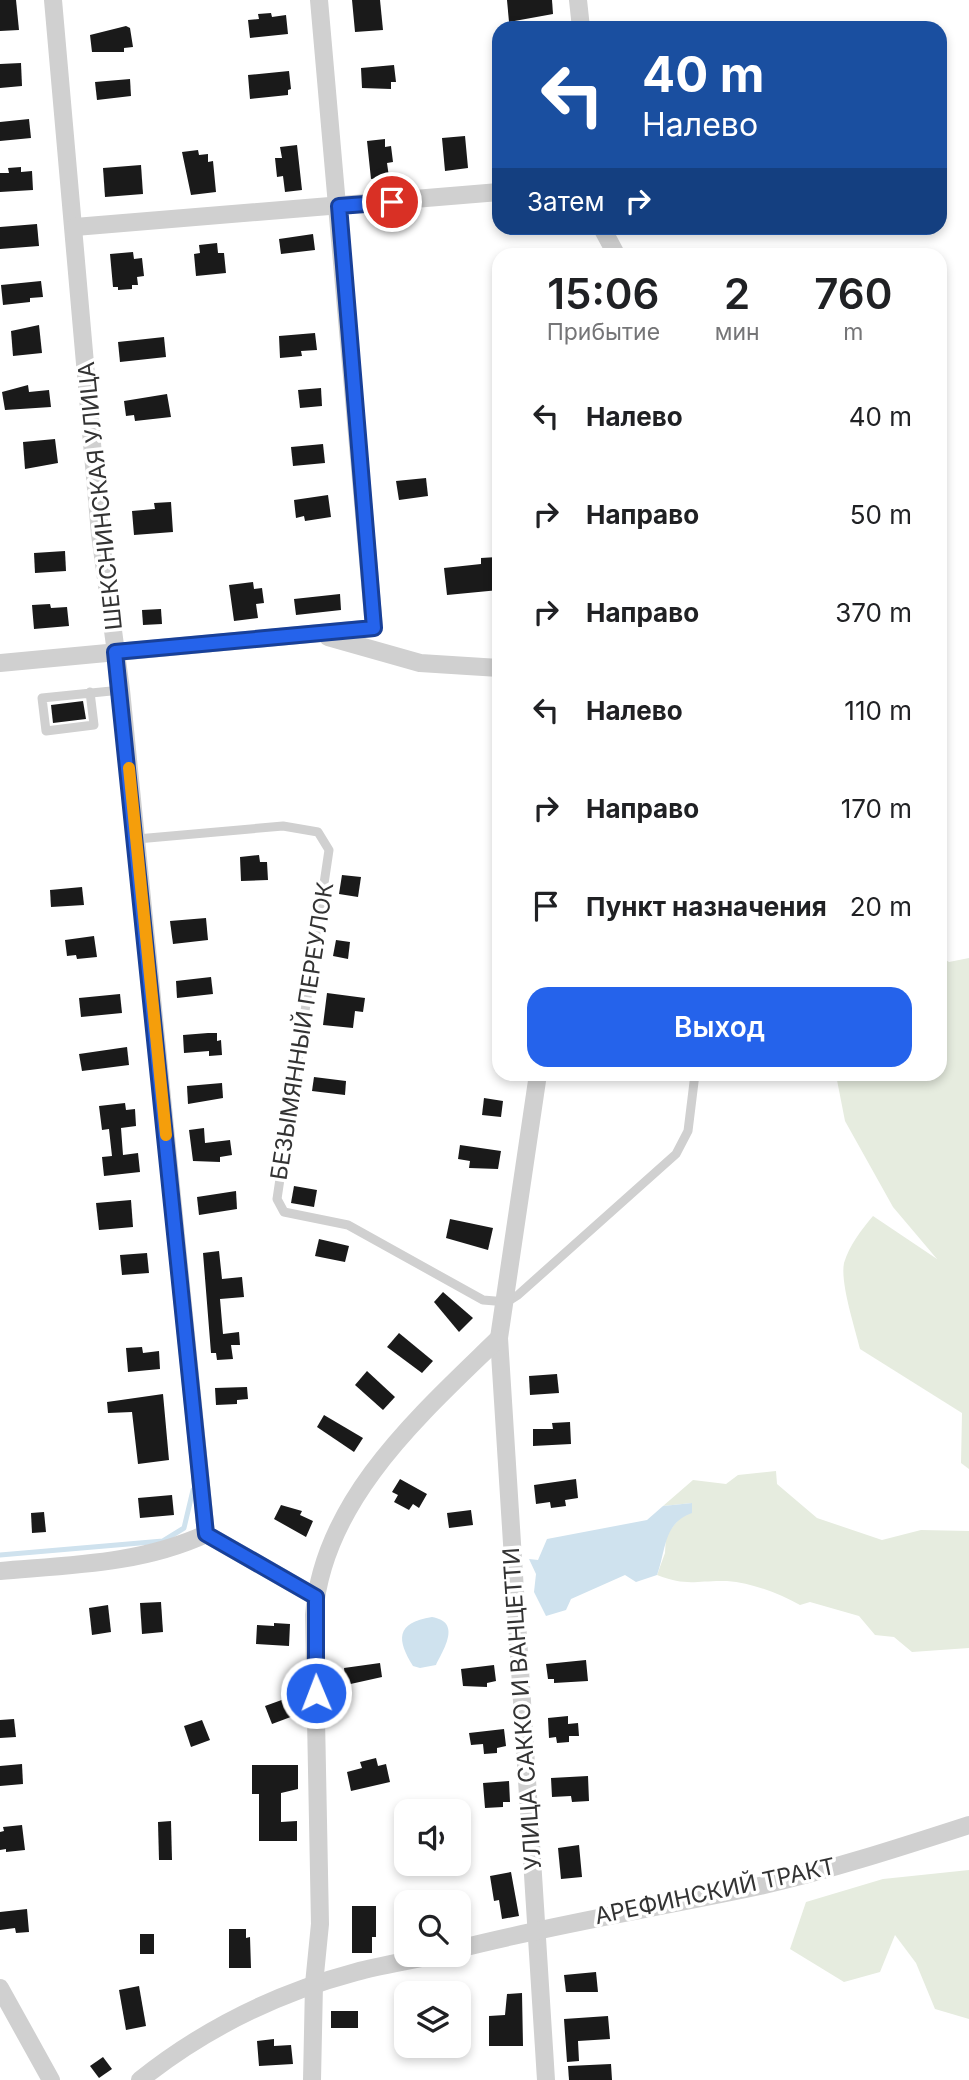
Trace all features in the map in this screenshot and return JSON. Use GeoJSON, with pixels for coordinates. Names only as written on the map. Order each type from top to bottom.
{"type":"FeatureCollection","features":[{"type":"Feature","properties":{"kind":"street","name":"ШЕКСНИНСКАЯ УЛИЦА"},"geometry":{"type":"LineString","coordinates":[[53,0],[100,534],[121,690],[206,1534]]}},
{"type":"Feature","properties":{"kind":"street"},"geometry":{"type":"LineString","coordinates":[[0,663],[374,628],[319,0]]}},
{"type":"Feature","properties":{"kind":"street"},"geometry":{"type":"LineString","coordinates":[[578,0],[580,21]]}},
{"type":"Feature","properties":{"kind":"street"},"geometry":{"type":"LineString","coordinates":[[75,227],[492,193]]}},
{"type":"Feature","properties":{"kind":"street"},"geometry":{"type":"LineString","coordinates":[[316,633],[420,663],[492,668]]}},
{"type":"Feature","properties":{"kind":"street"},"geometry":{"type":"LineString","coordinates":[[312,2080],[314,1984],[320,1924],[316,1597],[331,1543],[355,1500],[413,1422],[499,1338],[507,1302],[537,1081]]}},
{"type":"Feature","properties":{"kind":"street","name":"УЛИЦА САККО И ВАНЦЕТТИ"},"geometry":{"type":"LineString","coordinates":[[499,1338],[546,2080]]}},
{"type":"Feature","properties":{"kind":"street"},"geometry":{"type":"LineString","coordinates":[[0,1571],[109,1562],[164,1551],[206,1534],[316,1597]]}},
{"type":"Feature","properties":{"kind":"street","name":"АРЕФИНСКИЙ ТРАКТ"},"geometry":{"type":"LineString","coordinates":[[471,1946],[536,1929],[757,1886],[876,1855],[969,1825]]}},
{"type":"Feature","properties":{"kind":"street"},"geometry":{"type":"LineString","coordinates":[[140,2080],[206,2033],[267,2003],[314,1984],[394,1965]]}},
{"type":"Feature","properties":{"kind":"street"},"geometry":{"type":"LineString","coordinates":[[0,1988],[51,2080]]}},
{"type":"Feature","properties":{"kind":"lane"},"geometry":{"type":"LineString","coordinates":[[90,692],[94,725],[47,732],[42,698],[90,692],[121,690]]}},
{"type":"Feature","properties":{"kind":"lane","name":"БЕЗЫМЯННЫЙ ПЕРЕУЛОК"},"geometry":{"type":"LineString","coordinates":[[136,839],[283,827],[318,832],[329,850],[277,1199],[284,1212],[348,1225],[377,1238],[398,1254],[484,1300],[507,1302]]}},
{"type":"Feature","properties":{"kind":"lane"},"geometry":{"type":"LineString","coordinates":[[507,1302],[677,1154],[688,1131],[694,1081]]}},
{"type":"Feature","properties":{"kind":"shaded area"},"geometry":{"type":"Polygon","coordinates":[[[969,958],[969,1469],[961,1463],[962,1413],[860,1349],[843,1272],[849,1250],[873,1216],[937,1259],[893,1207],[845,1121],[837,1081],[947,1081],[947,961],[969,958]]]}},
{"type":"Feature","properties":{"kind":"shaded area"},"geometry":{"type":"Polygon","coordinates":[[[776,1471],[777,1484],[817,1518],[882,1540],[921,1530],[969,1531],[969,1648],[912,1652],[894,1637],[875,1635],[859,1616],[810,1602],[800,1605],[746,1584],[727,1581],[685,1582],[657,1575],[665,1553],[666,1535],[692,1503],[663,1506],[693,1480],[726,1484],[738,1475],[776,1471]]]}},
{"type":"Feature","properties":{"kind":"shaded area"},"geometry":{"type":"Polygon","coordinates":[[[969,1870],[969,2019],[935,2009],[916,1963],[895,1935],[880,1972],[844,1982],[790,1949],[806,1902],[883,1879],[969,1870]]]}},
{"type":"Feature","properties":{"kind":"water"},"geometry":{"type":"Polygon","coordinates":[[[692,1503],[692,1513],[676,1524],[667,1539],[657,1575],[636,1582],[625,1575],[571,1599],[566,1610],[546,1616],[534,1592],[536,1574],[529,1559],[538,1560],[547,1539],[647,1520],[663,1506],[692,1503]]]}},
{"type":"Feature","properties":{"kind":"water"},"geometry":{"type":"Polygon","coordinates":[[[432,1617],[446,1624],[446,1643],[436,1665],[420,1668],[413,1666],[404,1648],[403,1634],[411,1624],[432,1617]]]}},
{"type":"Feature","properties":{"kind":"building"},"geometry":{"type":"Polygon","coordinates":[[[0,0],[16,0],[19,30],[0,31],[0,0]]]}},
{"type":"Feature","properties":{"kind":"building"},"geometry":{"type":"Polygon","coordinates":[[[352,0],[380,0],[383,30],[355,32],[352,0]]]}},
{"type":"Feature","properties":{"kind":"building"},"geometry":{"type":"Polygon","coordinates":[[[507,0],[552,0],[553,14],[509,21],[507,0]]]}},
{"type":"Feature","properties":{"kind":"building"},"geometry":{"type":"Polygon","coordinates":[[[271,13],[272,17],[286,15],[288,34],[250,38],[248,20],[259,19],[258,14],[271,13]]]}},
{"type":"Feature","properties":{"kind":"building"},"geometry":{"type":"Polygon","coordinates":[[[126,26],[130,28],[133,47],[124,48],[124,52],[92,52],[90,35],[126,26]]]}},
{"type":"Feature","properties":{"kind":"building"},"geometry":{"type":"Polygon","coordinates":[[[21,63],[22,86],[0,88],[0,64],[21,63]]]}},
{"type":"Feature","properties":{"kind":"building"},"geometry":{"type":"Polygon","coordinates":[[[394,65],[396,82],[391,82],[391,89],[362,88],[361,68],[394,65]]]}},
{"type":"Feature","properties":{"kind":"building"},"geometry":{"type":"Polygon","coordinates":[[[289,71],[291,89],[288,90],[288,95],[250,99],[248,75],[289,71]]]}},
{"type":"Feature","properties":{"kind":"building"},"geometry":{"type":"Polygon","coordinates":[[[130,79],[131,96],[97,100],[95,82],[130,79]]]}},
{"type":"Feature","properties":{"kind":"building"},"geometry":{"type":"Polygon","coordinates":[[[29,119],[31,138],[0,141],[0,122],[29,119]]]}},
{"type":"Feature","properties":{"kind":"building"},"geometry":{"type":"Polygon","coordinates":[[[465,136],[468,168],[445,171],[442,138],[465,136]]]}},
{"type":"Feature","properties":{"kind":"building"},"geometry":{"type":"Polygon","coordinates":[[[385,139],[385,147],[391,146],[393,162],[387,163],[389,177],[371,179],[367,141],[385,139]]]}},
{"type":"Feature","properties":{"kind":"building"},"geometry":{"type":"Polygon","coordinates":[[[297,145],[302,190],[285,192],[283,176],[277,177],[275,158],[282,158],[280,147],[297,145]]]}},
{"type":"Feature","properties":{"kind":"building"},"geometry":{"type":"Polygon","coordinates":[[[198,150],[199,155],[208,154],[208,162],[213,161],[216,192],[191,195],[182,152],[198,150]]]}},
{"type":"Feature","properties":{"kind":"building"},"geometry":{"type":"Polygon","coordinates":[[[141,165],[143,194],[105,197],[103,168],[141,165]]]}},
{"type":"Feature","properties":{"kind":"building"},"geometry":{"type":"Polygon","coordinates":[[[21,167],[21,172],[32,171],[33,190],[0,192],[0,173],[9,173],[8,168],[21,167]]]}},
{"type":"Feature","properties":{"kind":"building"},"geometry":{"type":"Polygon","coordinates":[[[37,224],[39,246],[0,249],[0,227],[37,224]]]}},
{"type":"Feature","properties":{"kind":"building"},"geometry":{"type":"Polygon","coordinates":[[[313,234],[315,250],[281,254],[279,239],[313,234]]]}},
{"type":"Feature","properties":{"kind":"building"},"geometry":{"type":"Polygon","coordinates":[[[217,243],[218,253],[224,253],[226,273],[196,276],[194,254],[200,253],[199,245],[217,243]]]}},
{"type":"Feature","properties":{"kind":"building"},"geometry":{"type":"Polygon","coordinates":[[[133,252],[134,259],[142,258],[144,276],[137,277],[138,285],[132,285],[132,289],[118,290],[118,287],[113,287],[110,254],[133,252]]]}},
{"type":"Feature","properties":{"kind":"building"},"geometry":{"type":"Polygon","coordinates":[[[41,281],[43,297],[30,298],[30,302],[3,305],[1,285],[41,281]]]}},
{"type":"Feature","properties":{"kind":"building"},"geometry":{"type":"Polygon","coordinates":[[[39,325],[42,353],[13,356],[11,331],[39,325]]]}},
{"type":"Feature","properties":{"kind":"building"},"geometry":{"type":"Polygon","coordinates":[[[315,333],[317,350],[301,351],[302,356],[280,358],[279,336],[315,333]]]}},
{"type":"Feature","properties":{"kind":"building"},"geometry":{"type":"Polygon","coordinates":[[[164,337],[166,357],[120,362],[118,342],[164,337]]]}},
{"type":"Feature","properties":{"kind":"building"},"geometry":{"type":"Polygon","coordinates":[[[28,385],[29,392],[49,390],[51,407],[5,410],[2,392],[28,385]]]}},
{"type":"Feature","properties":{"kind":"building"},"geometry":{"type":"Polygon","coordinates":[[[321,388],[322,406],[300,408],[298,390],[321,388]]]}},
{"type":"Feature","properties":{"kind":"building"},"geometry":{"type":"Polygon","coordinates":[[[167,394],[171,417],[135,421],[134,415],[126,416],[124,401],[167,394]]]}},
{"type":"Feature","properties":{"kind":"building"},"geometry":{"type":"Polygon","coordinates":[[[55,439],[58,463],[25,469],[23,442],[55,439]]]}},
{"type":"Feature","properties":{"kind":"building"},"geometry":{"type":"Polygon","coordinates":[[[323,444],[325,463],[293,466],[291,447],[323,444]]]}},
{"type":"Feature","properties":{"kind":"building"},"geometry":{"type":"Polygon","coordinates":[[[426,478],[428,496],[399,500],[396,481],[426,478]]]}},
{"type":"Feature","properties":{"kind":"building"},"geometry":{"type":"Polygon","coordinates":[[[328,495],[331,517],[305,521],[304,516],[296,518],[294,500],[328,495]]]}},
{"type":"Feature","properties":{"kind":"building"},"geometry":{"type":"Polygon","coordinates":[[[171,502],[173,532],[134,535],[132,511],[155,509],[154,503],[171,502]]]}},
{"type":"Feature","properties":{"kind":"building"},"geometry":{"type":"Polygon","coordinates":[[[65,551],[66,571],[35,573],[34,553],[65,551]]]}},
{"type":"Feature","properties":{"kind":"building"},"geometry":{"type":"Polygon","coordinates":[[[492,557],[492,591],[447,595],[444,568],[481,564],[481,558],[492,557]]]}},
{"type":"Feature","properties":{"kind":"building"},"geometry":{"type":"Polygon","coordinates":[[[253,582],[254,589],[262,588],[264,603],[256,604],[258,618],[234,621],[229,585],[253,582]]]}},
{"type":"Feature","properties":{"kind":"building"},"geometry":{"type":"Polygon","coordinates":[[[340,594],[341,610],[296,615],[294,599],[340,594]]]}},
{"type":"Feature","properties":{"kind":"building"},"geometry":{"type":"Polygon","coordinates":[[[50,604],[51,608],[67,607],[69,626],[34,629],[32,605],[50,604]]]}},
{"type":"Feature","properties":{"kind":"building"},"geometry":{"type":"Polygon","coordinates":[[[161,609],[162,624],[143,625],[142,610],[161,609]]]}},
{"type":"Feature","properties":{"kind":"building"},"geometry":{"type":"Polygon","coordinates":[[[83,701],[86,719],[53,723],[51,705],[83,701]]]}},
{"type":"Feature","properties":{"kind":"building"},"geometry":{"type":"Polygon","coordinates":[[[259,855],[260,862],[267,862],[268,880],[241,881],[240,857],[259,855]]]}},
{"type":"Feature","properties":{"kind":"building"},"geometry":{"type":"Polygon","coordinates":[[[342,875],[361,877],[358,897],[339,894],[342,875]]]}},
{"type":"Feature","properties":{"kind":"building"},"geometry":{"type":"Polygon","coordinates":[[[82,887],[84,905],[51,907],[50,890],[82,887]]]}},
{"type":"Feature","properties":{"kind":"building"},"geometry":{"type":"Polygon","coordinates":[[[206,918],[208,940],[173,944],[170,921],[206,918]]]}},
{"type":"Feature","properties":{"kind":"building"},"geometry":{"type":"Polygon","coordinates":[[[94,936],[97,957],[77,959],[76,955],[67,956],[65,940],[94,936]]]}},
{"type":"Feature","properties":{"kind":"building"},"geometry":{"type":"Polygon","coordinates":[[[336,940],[350,942],[348,959],[333,956],[336,940]]]}},
{"type":"Feature","properties":{"kind":"building"},"geometry":{"type":"Polygon","coordinates":[[[211,977],[213,994],[177,998],[176,981],[211,977]]]}},
{"type":"Feature","properties":{"kind":"building"},"geometry":{"type":"Polygon","coordinates":[[[327,993],[365,998],[363,1012],[355,1011],[353,1028],[323,1025],[327,993]]]}},
{"type":"Feature","properties":{"kind":"building"},"geometry":{"type":"Polygon","coordinates":[[[120,994],[122,1013],[81,1017],[79,998],[120,994]]]}},
{"type":"Feature","properties":{"kind":"building"},"geometry":{"type":"Polygon","coordinates":[[[217,1033],[217,1041],[221,1040],[222,1055],[209,1056],[209,1051],[184,1053],[183,1035],[217,1033]]]}},
{"type":"Feature","properties":{"kind":"building"},"geometry":{"type":"Polygon","coordinates":[[[127,1047],[129,1065],[82,1071],[79,1054],[127,1047]]]}},
{"type":"Feature","properties":{"kind":"building"},"geometry":{"type":"Polygon","coordinates":[[[314,1077],[346,1081],[345,1095],[312,1091],[314,1077]]]}},
{"type":"Feature","properties":{"kind":"building"},"geometry":{"type":"Polygon","coordinates":[[[222,1083],[223,1098],[188,1104],[187,1086],[222,1083]]]}},
{"type":"Feature","properties":{"kind":"building"},"geometry":{"type":"Polygon","coordinates":[[[484,1098],[503,1101],[501,1117],[482,1115],[484,1098]]]}},
{"type":"Feature","properties":{"kind":"building"},"geometry":{"type":"Polygon","coordinates":[[[125,1103],[126,1110],[135,1109],[136,1126],[121,1128],[123,1155],[138,1153],[140,1172],[104,1176],[102,1157],[112,1156],[109,1129],[102,1130],[99,1106],[125,1103]]]}},
{"type":"Feature","properties":{"kind":"building"},"geometry":{"type":"Polygon","coordinates":[[[204,1128],[205,1143],[230,1140],[232,1155],[220,1157],[220,1162],[193,1161],[189,1130],[204,1128]]]}},
{"type":"Feature","properties":{"kind":"building"},"geometry":{"type":"Polygon","coordinates":[[[460,1145],[501,1151],[498,1169],[469,1168],[470,1161],[458,1159],[460,1145]]]}},
{"type":"Feature","properties":{"kind":"building"},"geometry":{"type":"Polygon","coordinates":[[[294,1186],[317,1190],[314,1207],[291,1203],[294,1186]]]}},
{"type":"Feature","properties":{"kind":"building"},"geometry":{"type":"Polygon","coordinates":[[[236,1191],[237,1209],[199,1215],[197,1197],[236,1191]]]}},
{"type":"Feature","properties":{"kind":"building"},"geometry":{"type":"Polygon","coordinates":[[[131,1200],[133,1227],[99,1230],[96,1203],[131,1200]]]}},
{"type":"Feature","properties":{"kind":"building"},"geometry":{"type":"Polygon","coordinates":[[[450,1219],[493,1228],[488,1250],[446,1238],[450,1219]]]}},
{"type":"Feature","properties":{"kind":"building"},"geometry":{"type":"Polygon","coordinates":[[[319,1239],[349,1246],[345,1262],[315,1256],[319,1239]]]}},
{"type":"Feature","properties":{"kind":"building"},"geometry":{"type":"Polygon","coordinates":[[[219,1251],[222,1279],[242,1277],[244,1297],[220,1299],[223,1334],[239,1332],[240,1345],[231,1345],[233,1359],[217,1360],[216,1353],[211,1353],[203,1253],[219,1251]]]}},
{"type":"Feature","properties":{"kind":"building"},"geometry":{"type":"Polygon","coordinates":[[[147,1253],[149,1273],[122,1275],[120,1255],[147,1253]]]}},
{"type":"Feature","properties":{"kind":"building"},"geometry":{"type":"Polygon","coordinates":[[[443,1292],[473,1318],[459,1332],[434,1302],[443,1292]]]}},
{"type":"Feature","properties":{"kind":"building"},"geometry":{"type":"Polygon","coordinates":[[[399,1333],[433,1361],[422,1373],[387,1347],[399,1333]]]}},
{"type":"Feature","properties":{"kind":"building"},"geometry":{"type":"Polygon","coordinates":[[[142,1347],[143,1353],[159,1351],[160,1369],[128,1372],[126,1348],[142,1347]]]}},
{"type":"Feature","properties":{"kind":"building"},"geometry":{"type":"Polygon","coordinates":[[[367,1371],[395,1397],[383,1410],[355,1385],[367,1371]]]}},
{"type":"Feature","properties":{"kind":"building"},"geometry":{"type":"Polygon","coordinates":[[[557,1374],[559,1393],[530,1395],[529,1376],[557,1374]]]}},
{"type":"Feature","properties":{"kind":"building"},"geometry":{"type":"Polygon","coordinates":[[[247,1387],[248,1399],[237,1400],[237,1404],[216,1405],[215,1388],[247,1387]]]}},
{"type":"Feature","properties":{"kind":"building"},"geometry":{"type":"Polygon","coordinates":[[[163,1394],[169,1460],[138,1464],[132,1412],[108,1413],[107,1402],[163,1394]]]}},
{"type":"Feature","properties":{"kind":"building"},"geometry":{"type":"Polygon","coordinates":[[[324,1415],[363,1438],[354,1452],[317,1427],[324,1415]]]}},
{"type":"Feature","properties":{"kind":"building"},"geometry":{"type":"Polygon","coordinates":[[[570,1422],[571,1444],[533,1446],[533,1429],[553,1429],[552,1423],[570,1422]]]}},
{"type":"Feature","properties":{"kind":"building"},"geometry":{"type":"Polygon","coordinates":[[[400,1479],[427,1494],[419,1508],[413,1504],[409,1510],[394,1502],[398,1495],[392,1492],[400,1479]]]}},
{"type":"Feature","properties":{"kind":"building"},"geometry":{"type":"Polygon","coordinates":[[[576,1479],[578,1498],[565,1500],[566,1506],[551,1508],[550,1502],[536,1504],[534,1485],[576,1479]]]}},
{"type":"Feature","properties":{"kind":"building"},"geometry":{"type":"Polygon","coordinates":[[[172,1495],[174,1515],[140,1518],[138,1498],[172,1495]]]}},
{"type":"Feature","properties":{"kind":"building"},"geometry":{"type":"Polygon","coordinates":[[[281,1505],[302,1511],[300,1515],[313,1521],[306,1537],[274,1519],[281,1505]]]}},
{"type":"Feature","properties":{"kind":"building"},"geometry":{"type":"Polygon","coordinates":[[[471,1510],[473,1525],[449,1528],[447,1513],[471,1510]]]}},
{"type":"Feature","properties":{"kind":"building"},"geometry":{"type":"Polygon","coordinates":[[[44,1512],[46,1532],[32,1533],[31,1513],[44,1512]]]}},
{"type":"Feature","properties":{"kind":"building"},"geometry":{"type":"Polygon","coordinates":[[[161,1602],[163,1632],[142,1634],[140,1603],[161,1602]]]}},
{"type":"Feature","properties":{"kind":"building"},"geometry":{"type":"Polygon","coordinates":[[[108,1605],[111,1632],[92,1635],[89,1608],[108,1605]]]}},
{"type":"Feature","properties":{"kind":"building"},"geometry":{"type":"Polygon","coordinates":[[[274,1623],[290,1624],[289,1646],[256,1644],[257,1625],[274,1626],[274,1623]]]}},
{"type":"Feature","properties":{"kind":"building"},"geometry":{"type":"Polygon","coordinates":[[[586,1660],[588,1681],[554,1683],[554,1679],[548,1679],[546,1664],[586,1660]]]}},
{"type":"Feature","properties":{"kind":"building"},"geometry":{"type":"Polygon","coordinates":[[[380,1663],[382,1677],[346,1685],[344,1668],[380,1663]]]}},
{"type":"Feature","properties":{"kind":"building"},"geometry":{"type":"Polygon","coordinates":[[[494,1665],[496,1681],[487,1683],[487,1687],[463,1686],[461,1669],[494,1665]]]}},
{"type":"Feature","properties":{"kind":"building"},"geometry":{"type":"Polygon","coordinates":[[[290,1697],[296,1715],[272,1724],[265,1706],[290,1697]]]}},
{"type":"Feature","properties":{"kind":"building"},"geometry":{"type":"Polygon","coordinates":[[[568,1716],[568,1724],[578,1723],[579,1736],[569,1736],[569,1742],[557,1743],[556,1737],[549,1738],[548,1718],[568,1716]]]}},
{"type":"Feature","properties":{"kind":"building"},"geometry":{"type":"Polygon","coordinates":[[[14,1719],[16,1737],[0,1738],[0,1720],[14,1719]]]}},
{"type":"Feature","properties":{"kind":"building"},"geometry":{"type":"Polygon","coordinates":[[[202,1720],[210,1740],[191,1747],[184,1726],[202,1720]]]}},
{"type":"Feature","properties":{"kind":"building"},"geometry":{"type":"Polygon","coordinates":[[[504,1729],[506,1746],[497,1748],[497,1753],[484,1754],[483,1744],[471,1745],[469,1733],[504,1729]]]}},
{"type":"Feature","properties":{"kind":"building"},"geometry":{"type":"Polygon","coordinates":[[[376,1758],[378,1766],[386,1764],[390,1782],[351,1791],[347,1772],[362,1768],[360,1762],[376,1758]]]}},
{"type":"Feature","properties":{"kind":"building"},"geometry":{"type":"Polygon","coordinates":[[[22,1764],[23,1784],[0,1786],[0,1766],[22,1764]]]}},
{"type":"Feature","properties":{"kind":"building"},"geometry":{"type":"Polygon","coordinates":[[[252,1765],[298,1765],[298,1789],[281,1793],[281,1822],[297,1821],[297,1841],[259,1841],[259,1794],[252,1794],[252,1765]]]}},
{"type":"Feature","properties":{"kind":"building"},"geometry":{"type":"Polygon","coordinates":[[[588,1776],[589,1801],[572,1802],[571,1796],[552,1797],[551,1778],[588,1776]]]}},
{"type":"Feature","properties":{"kind":"building"},"geometry":{"type":"Polygon","coordinates":[[[509,1781],[510,1802],[503,1802],[503,1807],[485,1808],[483,1783],[509,1781]]]}},
{"type":"Feature","properties":{"kind":"building"},"geometry":{"type":"Polygon","coordinates":[[[171,1821],[172,1860],[159,1860],[158,1822],[171,1821]]]}},
{"type":"Feature","properties":{"kind":"building"},"geometry":{"type":"Polygon","coordinates":[[[22,1825],[25,1850],[0,1850],[0,1832],[4,1831],[3,1827],[22,1825]]]}},
{"type":"Feature","properties":{"kind":"building"},"geometry":{"type":"Polygon","coordinates":[[[579,1845],[582,1877],[561,1879],[558,1848],[579,1845]]]}},
{"type":"Feature","properties":{"kind":"building"},"geometry":{"type":"Polygon","coordinates":[[[511,1872],[519,1916],[502,1919],[499,1900],[494,1901],[490,1876],[511,1872]]]}},
{"type":"Feature","properties":{"kind":"building"},"geometry":{"type":"Polygon","coordinates":[[[352,1906],[376,1906],[376,1937],[372,1937],[372,1953],[352,1953],[352,1906]]]}},
{"type":"Feature","properties":{"kind":"building"},"geometry":{"type":"Polygon","coordinates":[[[27,1909],[29,1932],[16,1933],[15,1928],[0,1930],[0,1912],[27,1909]]]}},
{"type":"Feature","properties":{"kind":"building"},"geometry":{"type":"Polygon","coordinates":[[[229,1929],[246,1929],[246,1938],[250,1937],[251,1968],[229,1968],[229,1929]]]}},
{"type":"Feature","properties":{"kind":"building"},"geometry":{"type":"Polygon","coordinates":[[[140,1934],[154,1934],[154,1954],[140,1954],[140,1934]]]}},
{"type":"Feature","properties":{"kind":"building"},"geometry":{"type":"Polygon","coordinates":[[[596,1972],[598,1992],[566,1992],[564,1975],[596,1972]]]}},
{"type":"Feature","properties":{"kind":"building"},"geometry":{"type":"Polygon","coordinates":[[[139,1986],[146,2026],[126,2030],[119,1990],[139,1986]]]}},
{"type":"Feature","properties":{"kind":"building"},"geometry":{"type":"Polygon","coordinates":[[[522,1993],[523,2046],[489,2046],[489,2016],[505,2015],[507,1994],[522,1993]]]}},
{"type":"Feature","properties":{"kind":"building"},"geometry":{"type":"Polygon","coordinates":[[[331,2011],[358,2011],[358,2028],[331,2028],[331,2011]]]}},
{"type":"Feature","properties":{"kind":"building"},"geometry":{"type":"Polygon","coordinates":[[[608,2016],[610,2039],[578,2041],[579,2061],[567,2062],[564,2019],[608,2016]]]}},
{"type":"Feature","properties":{"kind":"building"},"geometry":{"type":"Polygon","coordinates":[[[274,2039],[274,2046],[291,2045],[293,2064],[259,2066],[257,2041],[274,2039]]]}},
{"type":"Feature","properties":{"kind":"building"},"geometry":{"type":"Polygon","coordinates":[[[103,2057],[112,2069],[99,2078],[90,2066],[103,2057]]]}},
{"type":"Feature","properties":{"kind":"building"},"geometry":{"type":"Polygon","coordinates":[[[611,2064],[612,2080],[569,2080],[568,2066],[611,2064]]]}},
{"type":"Feature","properties":{"kind":"waterway"},"geometry":{"type":"LineString","coordinates":[[0,1555],[163,1541],[184,1528],[193,1490]]}},
{"type":"Feature","properties":{"kind":"slow traffic"},"geometry":{"type":"LineString","coordinates":[[129,768],[166,1135]]}},
{"type":"Feature","properties":{"kind":"route"},"geometry":{"type":"LineString","coordinates":[[316,1693],[316,1597],[206,1534],[115,652],[374,628],[339,206],[392,202]]}}]}
